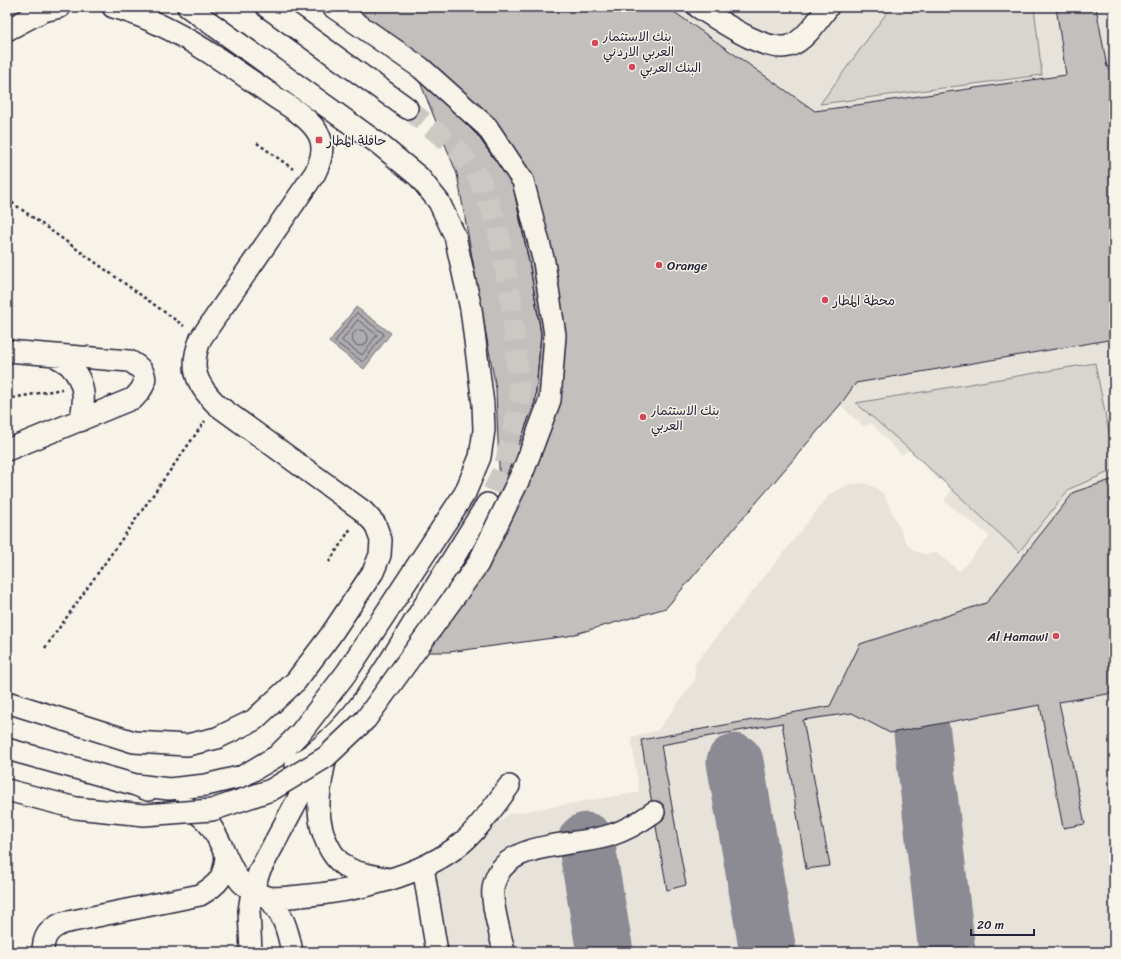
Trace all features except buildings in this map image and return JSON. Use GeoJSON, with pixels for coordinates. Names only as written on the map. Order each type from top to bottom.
{"type":"FeatureCollection","features":[{"type":"Feature","properties":{"kind":"lane"},"geometry":{"type":"LineString","coordinates":[[7,30],[43,11],[60,7]]}},
{"type":"Feature","properties":{"kind":"lane"},"geometry":{"type":"LineString","coordinates":[[7,702],[134,742],[187,745],[217,738],[254,720],[296,681],[364,587],[380,555],[381,540],[375,524],[363,511],[217,405],[204,392],[195,374],[195,353],[201,338],[310,181],[322,160],[322,145],[317,131],[307,120],[285,104],[188,39],[137,14],[113,7]]}},
{"type":"Feature","properties":{"kind":"lane"},"geometry":{"type":"LineString","coordinates":[[169,788],[206,785],[243,776],[277,756],[301,732],[347,672],[465,493],[480,457],[484,430],[483,404],[471,309],[455,236],[439,202],[419,177],[373,139],[188,7]]}},
{"type":"Feature","properties":{"kind":"lane"},"geometry":{"type":"LineString","coordinates":[[268,7],[408,108]]}},
{"type":"Feature","properties":{"kind":"lane"},"geometry":{"type":"LineString","coordinates":[[7,790],[76,808],[144,815],[212,810],[271,790],[326,757],[366,719],[478,564],[524,469],[550,400],[555,335],[544,262],[523,181],[487,127],[421,68],[333,7]]}},
{"type":"Feature","properties":{"kind":"lane"},"geometry":{"type":"LineString","coordinates":[[698,7],[750,38],[768,45],[789,46],[811,29],[828,7]]}},
{"type":"Feature","properties":{"kind":"lane"},"geometry":{"type":"LineString","coordinates":[[7,351],[129,361],[139,366],[145,376],[143,389],[134,398],[7,450]]}},
{"type":"Feature","properties":{"kind":"lane"},"geometry":{"type":"LineString","coordinates":[[53,355],[71,367],[83,386],[85,404],[80,421]]}},
{"type":"Feature","properties":{"kind":"lane"},"geometry":{"type":"LineString","coordinates":[[251,952],[249,911],[260,894],[260,870],[329,742],[376,684],[487,504]]}},
{"type":"Feature","properties":{"kind":"lane"},"geometry":{"type":"LineString","coordinates":[[347,672],[348,720]]}},
{"type":"Feature","properties":{"kind":"lane"},"geometry":{"type":"LineString","coordinates":[[136,785],[191,792],[218,793],[247,789],[270,781],[301,762],[329,742]]}},
{"type":"Feature","properties":{"kind":"lane"},"geometry":{"type":"LineString","coordinates":[[329,742],[320,789],[319,810],[324,833],[329,846],[338,860],[351,869],[372,876],[391,878]]}},
{"type":"Feature","properties":{"kind":"lane"},"geometry":{"type":"LineString","coordinates":[[7,749],[136,785],[192,810],[207,821],[219,838],[226,856],[241,883],[274,903],[282,916],[292,952]]}},
{"type":"Feature","properties":{"kind":"lane"},"geometry":{"type":"LineString","coordinates":[[260,894],[286,898],[323,894],[391,878],[423,866],[462,842],[488,813],[509,786]]}},
{"type":"Feature","properties":{"kind":"lane"},"geometry":{"type":"LineString","coordinates":[[504,952],[493,890],[499,872],[511,858],[528,851],[610,836],[633,826],[654,812]]}},
{"type":"Feature","properties":{"kind":"lane"},"geometry":{"type":"LineString","coordinates":[[43,952],[44,938],[52,928],[63,923],[200,895],[215,887],[224,873],[226,856]]}},
{"type":"Feature","properties":{"kind":"lane"},"geometry":{"type":"LineString","coordinates":[[423,866],[437,952]]}},
{"type":"Feature","properties":{"kind":"path"},"geometry":{"type":"LineString","coordinates":[[257,143],[310,181]]}},
{"type":"Feature","properties":{"kind":"path"},"geometry":{"type":"LineString","coordinates":[[7,199],[201,338]]}},
{"type":"Feature","properties":{"kind":"path"},"geometry":{"type":"LineString","coordinates":[[7,398],[83,386]]}},
{"type":"Feature","properties":{"kind":"path"},"geometry":{"type":"LineString","coordinates":[[45,648],[217,405]]}},
{"type":"Feature","properties":{"kind":"path"},"geometry":{"type":"LineString","coordinates":[[329,562],[363,511]]}},
{"type":"Feature","properties":{"kind":"shaded area"},"geometry":{"type":"Polygon","coordinates":[[[319,7],[1114,7],[1114,952],[445,952],[432,875],[509,814],[639,792],[631,737],[658,730],[695,680],[695,664],[830,494],[849,484],[863,483],[875,487],[884,495],[907,544],[914,551],[925,554],[936,553],[960,571],[990,536],[944,501],[955,485],[947,479],[938,480],[910,450],[901,455],[872,424],[863,426],[840,405],[666,608],[568,636],[449,652],[416,652],[500,493],[496,389],[457,174],[416,72],[319,7]]]}},
{"type":"Feature","properties":{"kind":"shaded area"},"geometry":{"type":"Polygon","coordinates":[[[891,7],[1034,7],[1042,75],[820,104],[891,7]]]}},
{"type":"Feature","properties":{"kind":"shaded area"},"geometry":{"type":"Polygon","coordinates":[[[1095,363],[1114,458],[1114,470],[1069,489],[1019,552],[910,450],[856,403],[1095,363]]]}},
{"type":"Feature","properties":{"kind":"water"},"geometry":{"type":"Polygon","coordinates":[[[356,307],[391,333],[364,369],[329,342],[356,307]]]}},
{"type":"Feature","properties":{"kind":"taxiway"},"geometry":{"type":"LineString","coordinates":[[922,733],[947,952]]}},
{"type":"Feature","properties":{"kind":"taxiway"},"geometry":{"type":"LineString","coordinates":[[735,762],[768,952]]}},
{"type":"Feature","properties":{"kind":"taxiway"},"geometry":{"type":"LineString","coordinates":[[586,841],[605,952]]}},
{"type":"Feature","properties":{"kind":"tunnel"},"geometry":{"type":"LineString","coordinates":[[407,108],[457,149],[480,180],[497,225],[511,299],[520,399],[504,468],[487,504]]}},
{"type":"Feature","properties":{"kind":"place","name":"بنك الاستثمار العربي الاردني"},"geometry":{"type":"Point","coordinates":[595,43]}},
{"type":"Feature","properties":{"kind":"place","name":"البنك العربي"},"geometry":{"type":"Point","coordinates":[632,67]}},
{"type":"Feature","properties":{"kind":"place","name":"حافلة المطار"},"geometry":{"type":"Point","coordinates":[319,140]}},
{"type":"Feature","properties":{"kind":"place","name":"Orange"},"geometry":{"type":"Point","coordinates":[659,265]}},
{"type":"Feature","properties":{"kind":"place","name":"محطة المطار"},"geometry":{"type":"Point","coordinates":[825,300]}},
{"type":"Feature","properties":{"kind":"place","name":"بنك الاستثمار العربي"},"geometry":{"type":"Point","coordinates":[643,417]}},
{"type":"Feature","properties":{"kind":"place","name":"Al Hamawi"},"geometry":{"type":"Point","coordinates":[1056,636]}}]}
